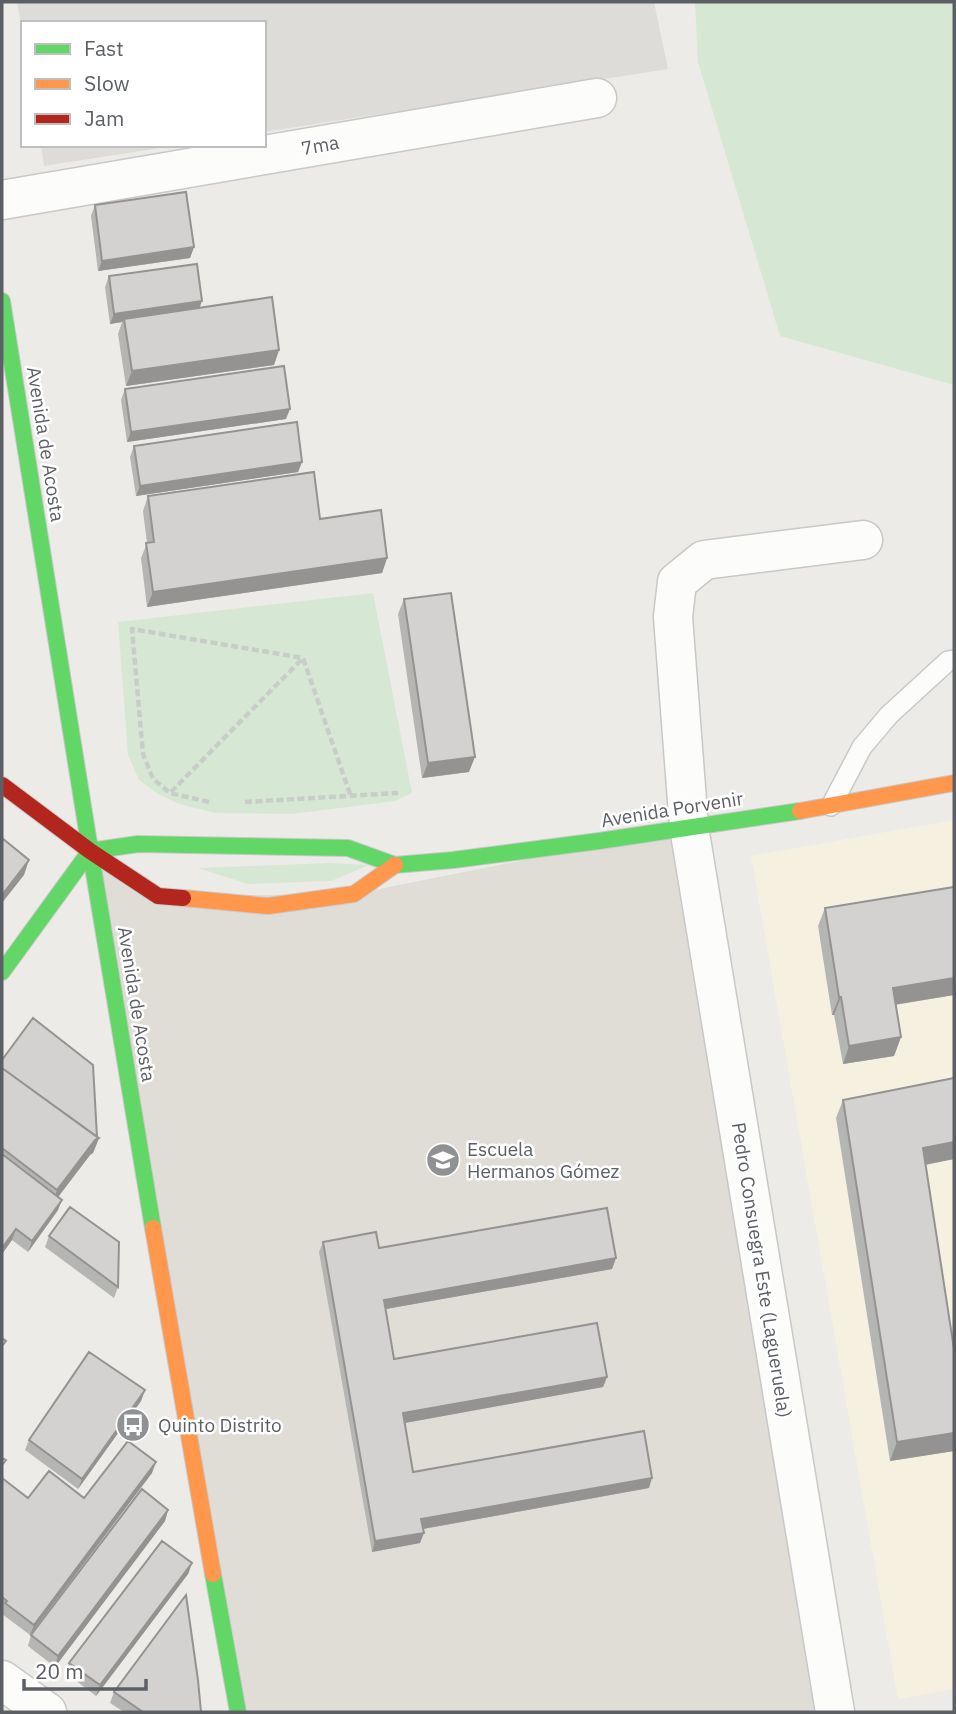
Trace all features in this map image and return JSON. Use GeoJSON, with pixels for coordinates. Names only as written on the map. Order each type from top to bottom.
{"type":"FeatureCollection","features":[{"type":"Feature","properties":{"kind":"main road","name":"Avenida de Acosta"},"geometry":{"type":"LineString","coordinates":[[2,301],[90,851],[238,1712]]}},
{"type":"Feature","properties":{"kind":"main road","name":"Avenida Porvenir"},"geometry":{"type":"LineString","coordinates":[[90,851],[138,844],[348,848],[395,865],[586,843],[831,806],[954,783]]}},
{"type":"Feature","properties":{"kind":"main road"},"geometry":{"type":"LineString","coordinates":[[2,785],[90,851],[158,896],[268,906],[354,894],[395,865]]}},
{"type":"Feature","properties":{"kind":"main road"},"geometry":{"type":"LineString","coordinates":[[2,972],[90,851]]}},
{"type":"Feature","properties":{"kind":"street","name":"7ma"},"geometry":{"type":"LineString","coordinates":[[2,200],[597,98]]}},
{"type":"Feature","properties":{"kind":"street","name":"Pedro Consuegra Este (Lagueruela)"},"geometry":{"type":"LineString","coordinates":[[835,1712],[689,827],[673,617],[677,582],[704,560],[863,540]]}},
{"type":"Feature","properties":{"kind":"street"},"geometry":{"type":"LineString","coordinates":[[2,1680],[47,1712]]}},
{"type":"Feature","properties":{"kind":"lane"},"geometry":{"type":"LineString","coordinates":[[831,806],[862,747],[889,715],[948,661],[954,660]]}},
{"type":"Feature","properties":{"kind":"path"},"geometry":{"type":"LineString","coordinates":[[215,804],[170,793],[153,779],[143,754],[132,629],[303,658]]}},
{"type":"Feature","properties":{"kind":"path"},"geometry":{"type":"LineString","coordinates":[[170,793],[303,658]]}},
{"type":"Feature","properties":{"kind":"path"},"geometry":{"type":"LineString","coordinates":[[303,658],[351,797]]}},
{"type":"Feature","properties":{"kind":"path"},"geometry":{"type":"LineString","coordinates":[[242,803],[398,793]]}},
{"type":"Feature","properties":{"kind":"shaded area"},"geometry":{"type":"Polygon","coordinates":[[[17,2],[654,2],[668,69],[266,132],[266,21],[21,21],[21,24],[17,2]]]}},
{"type":"Feature","properties":{"kind":"shaded area"},"geometry":{"type":"Polygon","coordinates":[[[41,147],[166,147],[44,166],[41,147]]]}},
{"type":"Feature","properties":{"kind":"shaded area"},"geometry":{"type":"Polygon","coordinates":[[[954,820],[954,1689],[898,1699],[751,856],[954,820]]]}},
{"type":"Feature","properties":{"kind":"shaded area","name":"Escuela Hermanos Gómez"},"geometry":{"type":"Polygon","coordinates":[[[689,827],[835,1712],[238,1712],[90,851],[158,896],[354,894],[689,827]]]}},
{"type":"Feature","properties":{"kind":"green space"},"geometry":{"type":"Polygon","coordinates":[[[695,2],[954,2],[954,385],[780,336],[698,62],[695,2]]]}},
{"type":"Feature","properties":{"kind":"green space"},"geometry":{"type":"Polygon","coordinates":[[[373,593],[412,793],[395,801],[292,814],[215,813],[179,804],[158,794],[139,780],[128,755],[118,622],[373,593]]]}},
{"type":"Feature","properties":{"kind":"green space"},"geometry":{"type":"Polygon","coordinates":[[[330,863],[369,865],[331,881],[248,884],[198,868],[330,863]]]}},
{"type":"Feature","properties":{"kind":"building"},"geometry":{"type":"Polygon","coordinates":[[[186,192],[194,247],[102,261],[95,205],[186,192]]]}},
{"type":"Feature","properties":{"kind":"building"},"geometry":{"type":"Polygon","coordinates":[[[197,264],[202,301],[114,314],[109,276],[197,264]]]}},
{"type":"Feature","properties":{"kind":"building"},"geometry":{"type":"Polygon","coordinates":[[[272,297],[279,350],[132,371],[124,319],[272,297]]]}},
{"type":"Feature","properties":{"kind":"building"},"geometry":{"type":"Polygon","coordinates":[[[284,366],[290,409],[131,432],[125,389],[284,366]]]}},
{"type":"Feature","properties":{"kind":"building"},"geometry":{"type":"Polygon","coordinates":[[[297,422],[302,462],[140,486],[134,446],[297,422]]]}},
{"type":"Feature","properties":{"kind":"building"},"geometry":{"type":"Polygon","coordinates":[[[314,472],[320,519],[381,510],[387,558],[153,592],[146,543],[154,542],[148,496],[314,472]]]}},
{"type":"Feature","properties":{"kind":"building"},"geometry":{"type":"Polygon","coordinates":[[[451,593],[475,757],[428,763],[404,599],[451,593]]]}},
{"type":"Feature","properties":{"kind":"building"},"geometry":{"type":"Polygon","coordinates":[[[2,838],[29,860],[2,895],[2,838]]]}},
{"type":"Feature","properties":{"kind":"building"},"geometry":{"type":"Polygon","coordinates":[[[954,887],[954,978],[893,988],[901,1037],[849,1046],[825,908],[954,887]]]}},
{"type":"Feature","properties":{"kind":"building"},"geometry":{"type":"Polygon","coordinates":[[[33,1018],[93,1065],[97,1137],[2,1068],[2,1060],[33,1018]]]}},
{"type":"Feature","properties":{"kind":"building"},"geometry":{"type":"Polygon","coordinates":[[[2,1068],[99,1138],[57,1190],[2,1148],[2,1068]]]}},
{"type":"Feature","properties":{"kind":"building"},"geometry":{"type":"Polygon","coordinates":[[[954,1078],[954,1142],[923,1148],[954,1349],[954,1433],[897,1442],[843,1100],[954,1078]]]}},
{"type":"Feature","properties":{"kind":"building"},"geometry":{"type":"Polygon","coordinates":[[[2,1154],[62,1200],[32,1241],[16,1229],[2,1248],[2,1154]]]}},
{"type":"Feature","properties":{"kind":"building"},"geometry":{"type":"Polygon","coordinates":[[[70,1207],[119,1242],[118,1287],[49,1236],[70,1207]]]}},
{"type":"Feature","properties":{"kind":"building"},"geometry":{"type":"Polygon","coordinates":[[[607,1208],[616,1258],[384,1300],[394,1359],[597,1323],[607,1377],[403,1413],[413,1472],[644,1431],[652,1478],[421,1519],[424,1533],[375,1541],[323,1242],[376,1232],[379,1248],[607,1208]]]}},
{"type":"Feature","properties":{"kind":"building"},"geometry":{"type":"Polygon","coordinates":[[[89,1352],[145,1390],[82,1479],[29,1440],[89,1352]]]}},
{"type":"Feature","properties":{"kind":"building"},"geometry":{"type":"Polygon","coordinates":[[[128,1441],[156,1462],[34,1625],[5,1603],[7,1601],[2,1597],[2,1478],[28,1498],[49,1471],[84,1498],[128,1441]]]}},
{"type":"Feature","properties":{"kind":"building"},"geometry":{"type":"Polygon","coordinates":[[[142,1489],[168,1510],[58,1656],[31,1635],[142,1489]]]}},
{"type":"Feature","properties":{"kind":"building"},"geometry":{"type":"Polygon","coordinates":[[[162,1541],[192,1563],[100,1685],[69,1663],[162,1541]]]}},
{"type":"Feature","properties":{"kind":"building"},"geometry":{"type":"Polygon","coordinates":[[[186,1595],[201,1712],[143,1712],[114,1692],[186,1595]]]}},
{"type":"Feature","properties":{"kind":"traffic: fast"},"geometry":{"type":"LineString","coordinates":[[2,301],[153,1228]]}},
{"type":"Feature","properties":{"kind":"traffic: fast"},"geometry":{"type":"LineString","coordinates":[[90,851],[138,844],[348,848],[395,865],[599,841],[800,811]]}},
{"type":"Feature","properties":{"kind":"traffic: fast"},"geometry":{"type":"LineString","coordinates":[[2,972],[90,851]]}},
{"type":"Feature","properties":{"kind":"traffic: fast"},"geometry":{"type":"LineString","coordinates":[[213,1574],[238,1712]]}},
{"type":"Feature","properties":{"kind":"traffic: slow"},"geometry":{"type":"LineString","coordinates":[[800,811],[954,783]]}},
{"type":"Feature","properties":{"kind":"traffic: slow"},"geometry":{"type":"LineString","coordinates":[[183,898],[268,906],[354,894],[395,865]]}},
{"type":"Feature","properties":{"kind":"traffic: slow"},"geometry":{"type":"LineString","coordinates":[[153,1228],[213,1574]]}},
{"type":"Feature","properties":{"kind":"traffic: jam"},"geometry":{"type":"LineString","coordinates":[[2,785],[90,851],[158,896],[183,898]]}},
{"type":"Feature","properties":{"kind":"place","name":"Escuela Hermanos Gómez"},"geometry":{"type":"Point","coordinates":[443,1160]}},
{"type":"Feature","properties":{"kind":"place","name":"Quinto Distrito"},"geometry":{"type":"Point","coordinates":[133,1425]}}]}
